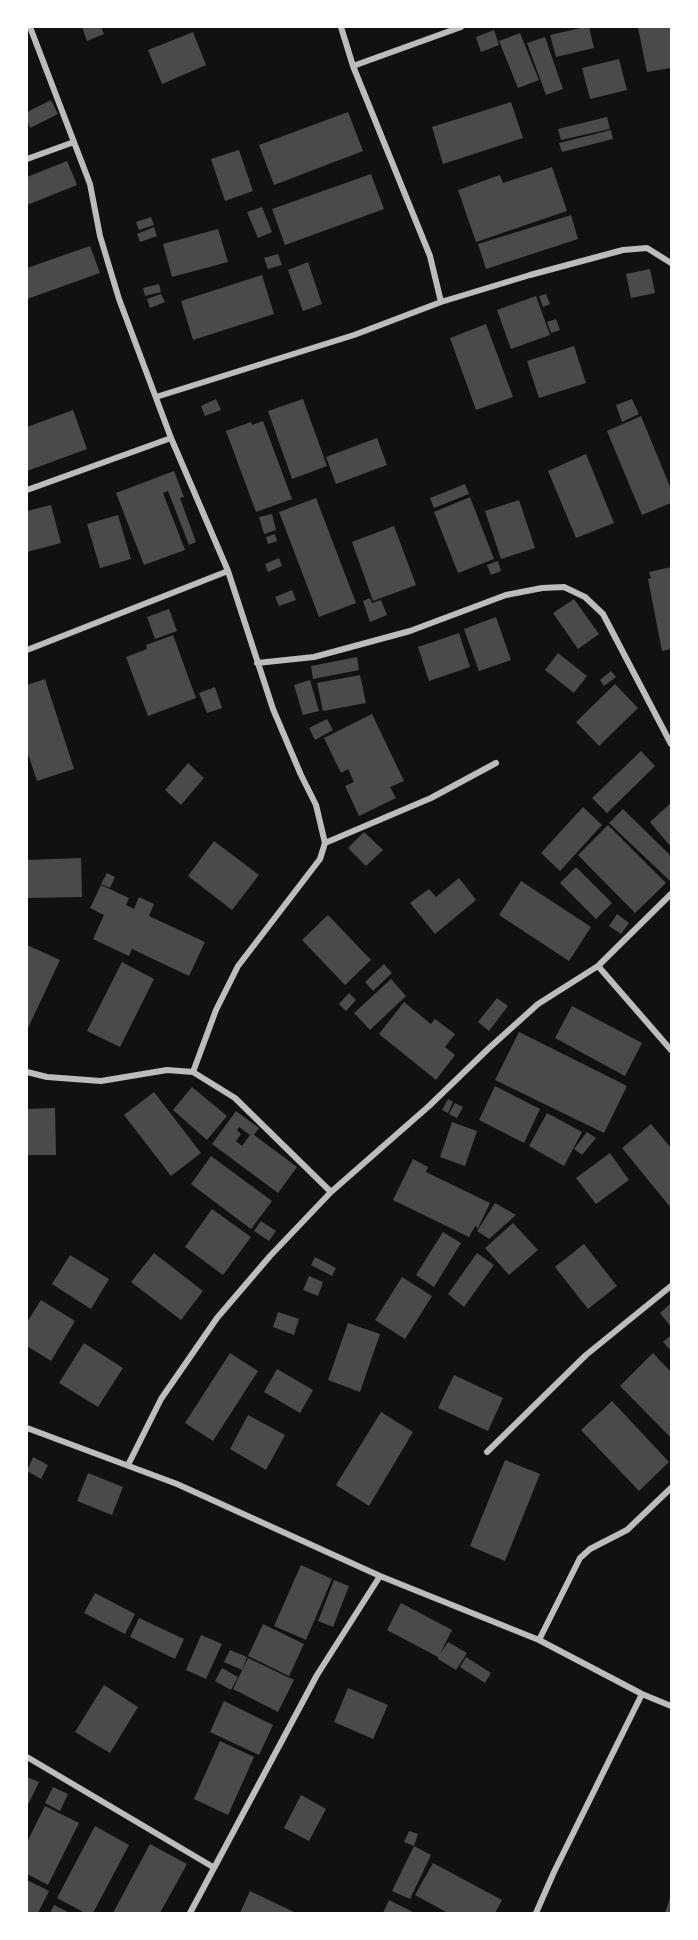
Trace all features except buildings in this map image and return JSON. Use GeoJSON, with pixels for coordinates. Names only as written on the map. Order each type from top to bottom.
{"type":"FeatureCollection","features":[{"type":"Feature","properties":{"kind":"street"},"geometry":{"type":"LineString","coordinates":[[30,27],[90,184],[100,236],[119,299],[171,438],[228,571],[273,709],[316,805],[325,843],[320,859],[238,966],[216,1010],[193,1072]]}},
{"type":"Feature","properties":{"kind":"street"},"geometry":{"type":"LineString","coordinates":[[341,27],[353,66],[430,256],[441,302]]}},
{"type":"Feature","properties":{"kind":"street"},"geometry":{"type":"LineString","coordinates":[[353,66],[461,27]]}},
{"type":"Feature","properties":{"kind":"street"},"geometry":{"type":"LineString","coordinates":[[27,159],[74,142]]}},
{"type":"Feature","properties":{"kind":"street"},"geometry":{"type":"LineString","coordinates":[[156,397],[354,335],[441,302],[623,250],[647,248],[671,263]]}},
{"type":"Feature","properties":{"kind":"street"},"geometry":{"type":"LineString","coordinates":[[27,490],[171,438]]}},
{"type":"Feature","properties":{"kind":"street"},"geometry":{"type":"LineString","coordinates":[[27,650],[228,571]]}},
{"type":"Feature","properties":{"kind":"street"},"geometry":{"type":"LineString","coordinates":[[257,663],[314,657],[410,631],[506,595],[542,588],[564,587],[585,597],[603,614],[671,744]]}},
{"type":"Feature","properties":{"kind":"street"},"geometry":{"type":"LineString","coordinates":[[325,843],[431,798],[496,763]]}},
{"type":"Feature","properties":{"kind":"street"},"geometry":{"type":"LineString","coordinates":[[128,1465],[161,1399],[216,1318],[270,1256],[331,1192],[429,1106],[488,1049],[538,1004],[598,966],[671,894]]}},
{"type":"Feature","properties":{"kind":"street"},"geometry":{"type":"LineString","coordinates":[[598,966],[671,1050]]}},
{"type":"Feature","properties":{"kind":"street"},"geometry":{"type":"LineString","coordinates":[[27,1072],[47,1077],[101,1081],[167,1070],[193,1072],[235,1098],[331,1192]]}},
{"type":"Feature","properties":{"kind":"street"},"geometry":{"type":"LineString","coordinates":[[487,1452],[586,1355],[671,1286]]}},
{"type":"Feature","properties":{"kind":"street"},"geometry":{"type":"LineString","coordinates":[[27,1428],[177,1484],[380,1576],[539,1640],[642,1694],[671,1706]]}},
{"type":"Feature","properties":{"kind":"street"},"geometry":{"type":"LineString","coordinates":[[539,1640],[580,1558],[627,1530],[671,1488]]}},
{"type":"Feature","properties":{"kind":"street"},"geometry":{"type":"LineString","coordinates":[[189,1913],[317,1675],[380,1576]]}},
{"type":"Feature","properties":{"kind":"street"},"geometry":{"type":"LineString","coordinates":[[536,1913],[642,1694]]}},
{"type":"Feature","properties":{"kind":"street"},"geometry":{"type":"LineString","coordinates":[[27,1756],[213,1867]]}}]}
